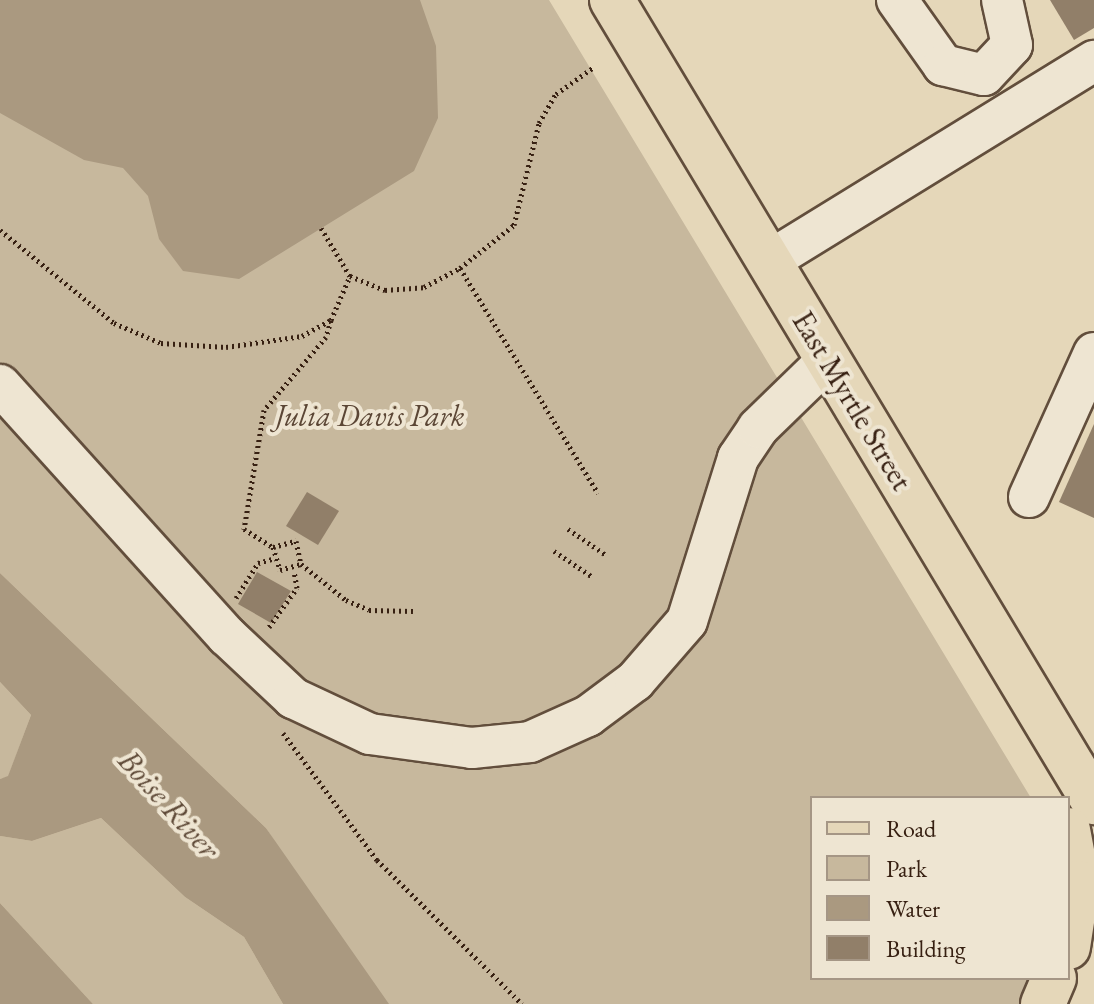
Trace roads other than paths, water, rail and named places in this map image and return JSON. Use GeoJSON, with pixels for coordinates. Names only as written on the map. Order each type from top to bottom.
{"type":"FeatureCollection","features":[{"type":"Feature","properties":{"kind":"main road","name":"East Myrtle Street"},"geometry":{"type":"LineString","coordinates":[[612,0],[1094,802]]}},
{"type":"Feature","properties":{"kind":"main road"},"geometry":{"type":"LineString","coordinates":[[1035,704],[1058,796]]}},
{"type":"Feature","properties":{"kind":"main road"},"geometry":{"type":"LineString","coordinates":[[1070,841],[1078,883],[1070,934]]}},
{"type":"Feature","properties":{"kind":"main road"},"geometry":{"type":"LineString","coordinates":[[1043,1004],[1053,980]]}},
{"type":"Feature","properties":{"kind":"lane"},"geometry":{"type":"LineString","coordinates":[[897,0],[943,65],[984,75],[1012,45],[1002,0]]}},
{"type":"Feature","properties":{"kind":"lane"},"geometry":{"type":"LineString","coordinates":[[769,261],[1094,61]]}},
{"type":"Feature","properties":{"kind":"lane"},"geometry":{"type":"LineString","coordinates":[[1029,497],[1094,353]]}},
{"type":"Feature","properties":{"kind":"lane"},"geometry":{"type":"LineString","coordinates":[[0,385],[227,636],[293,698],[370,734],[472,748],[530,742],[588,716],[635,681],[687,621],[738,458],[758,428],[827,361]]}},
{"type":"Feature","properties":{"kind":"water"},"geometry":{"type":"Polygon","coordinates":[[[0,0],[420,0],[436,46],[438,118],[414,171],[239,279],[183,271],[159,239],[148,196],[123,168],[84,160],[0,113],[0,0]]]}},
{"type":"Feature","properties":{"kind":"water","name":"Boise River"},"geometry":{"type":"Polygon","coordinates":[[[0,573],[266,828],[389,1004],[283,1004],[244,937],[185,897],[101,818],[32,841],[0,836],[0,779],[8,776],[31,715],[0,682],[0,573]]]}},
{"type":"Feature","properties":{"kind":"water"},"geometry":{"type":"Polygon","coordinates":[[[0,903],[93,1004],[0,1004],[0,903]]]}},
{"type":"Feature","properties":{"kind":"park label","name":"Julia Davis Park"},"geometry":{"type":"Point","coordinates":[370,416]}}]}
